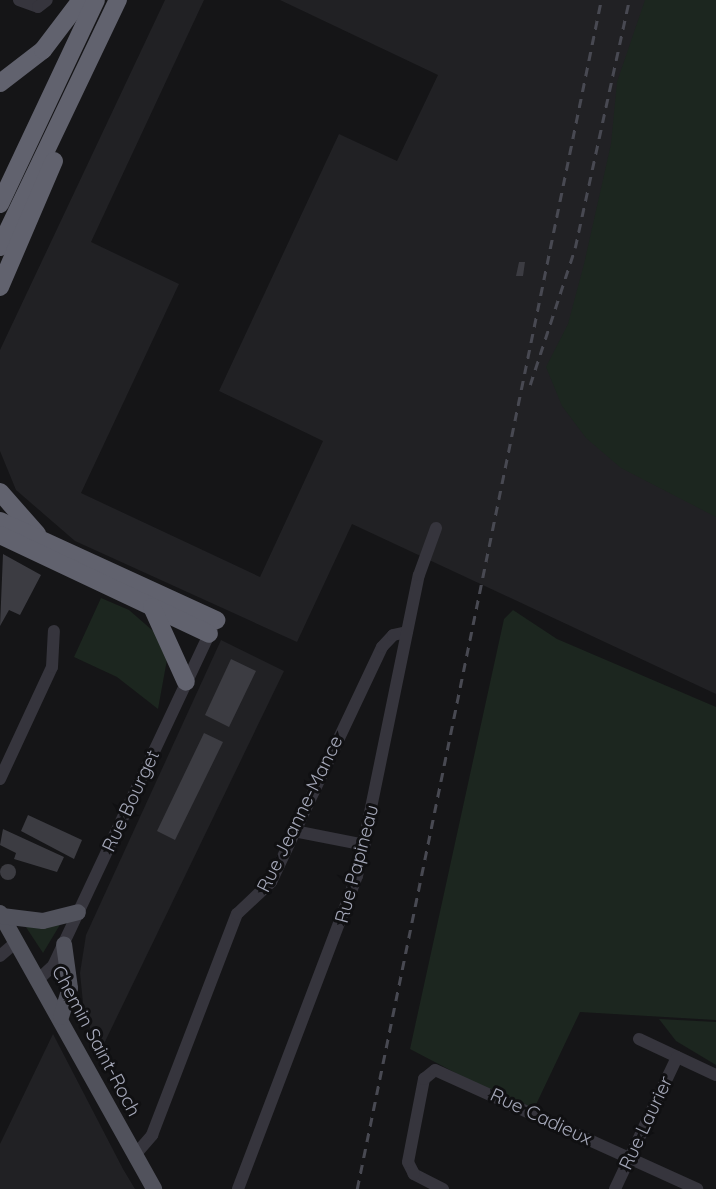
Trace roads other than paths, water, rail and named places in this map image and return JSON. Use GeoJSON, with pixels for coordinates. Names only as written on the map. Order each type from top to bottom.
{"type":"FeatureCollection","features":[{"type":"Feature","properties":{"kind":"highway"},"geometry":{"type":"LineString","coordinates":[[0,83],[43,50],[81,0]]}},
{"type":"Feature","properties":{"kind":"highway"},"geometry":{"type":"LineString","coordinates":[[0,204],[96,0]]}},
{"type":"Feature","properties":{"kind":"highway"},"geometry":{"type":"LineString","coordinates":[[0,247],[118,0]]}},
{"type":"Feature","properties":{"kind":"highway"},"geometry":{"type":"LineString","coordinates":[[0,287],[97,46]]}},
{"type":"Feature","properties":{"kind":"highway"},"geometry":{"type":"LineString","coordinates":[[0,492],[42,539]]}},
{"type":"Feature","properties":{"kind":"highway"},"geometry":{"type":"LineString","coordinates":[[0,521],[42,539],[213,627]]}},
{"type":"Feature","properties":{"kind":"highway"},"geometry":{"type":"LineString","coordinates":[[0,535],[152,607],[213,627]]}},
{"type":"Feature","properties":{"kind":"highway"},"geometry":{"type":"LineString","coordinates":[[152,607],[186,682]]}},
{"type":"Feature","properties":{"kind":"main road"},"geometry":{"type":"LineString","coordinates":[[1,915],[43,921],[79,912]]}},
{"type":"Feature","properties":{"kind":"main road","name":"Chemin Saint-Roch"},"geometry":{"type":"LineString","coordinates":[[1,915],[40,978],[154,1189]]}},
{"type":"Feature","properties":{"kind":"main road"},"geometry":{"type":"LineString","coordinates":[[61,1017],[70,988],[64,944]]}},
{"type":"Feature","properties":{"kind":"street"},"geometry":{"type":"LineString","coordinates":[[19,0],[32,6],[47,0]]}},
{"type":"Feature","properties":{"kind":"street","name":"Rue Papineau"},"geometry":{"type":"LineString","coordinates":[[238,1189],[319,987],[365,845],[407,632],[436,528]]}},
{"type":"Feature","properties":{"kind":"street","name":"Rue Bourget"},"geometry":{"type":"LineString","coordinates":[[40,978],[64,944],[213,627]]}},
{"type":"Feature","properties":{"kind":"street"},"geometry":{"type":"LineString","coordinates":[[0,779],[52,667],[54,631]]}},
{"type":"Feature","properties":{"kind":"street","name":"Rue Jeanne-Mance"},"geometry":{"type":"LineString","coordinates":[[134,1156],[149,1141],[237,914],[266,891],[382,646],[393,635],[407,632]]}},
{"type":"Feature","properties":{"kind":"street"},"geometry":{"type":"LineString","coordinates":[[294,831],[365,845]]}},
{"type":"Feature","properties":{"kind":"street"},"geometry":{"type":"LineString","coordinates":[[0,956],[17,941]]}},
{"type":"Feature","properties":{"kind":"street"},"geometry":{"type":"LineString","coordinates":[[639,1039],[716,1075]]}},
{"type":"Feature","properties":{"kind":"street","name":"Rue Laurier"},"geometry":{"type":"LineString","coordinates":[[615,1189],[677,1057]]}},
{"type":"Feature","properties":{"kind":"street","name":"Rue Cadieux"},"geometry":{"type":"LineString","coordinates":[[443,1189],[410,1168],[424,1079],[441,1070],[697,1189]]}},
{"type":"Feature","properties":{"kind":"railway"},"geometry":{"type":"LineString","coordinates":[[357,1189],[601,0]]}},
{"type":"Feature","properties":{"kind":"railway"},"geometry":{"type":"LineString","coordinates":[[530,385],[575,248],[629,0]]}}]}
